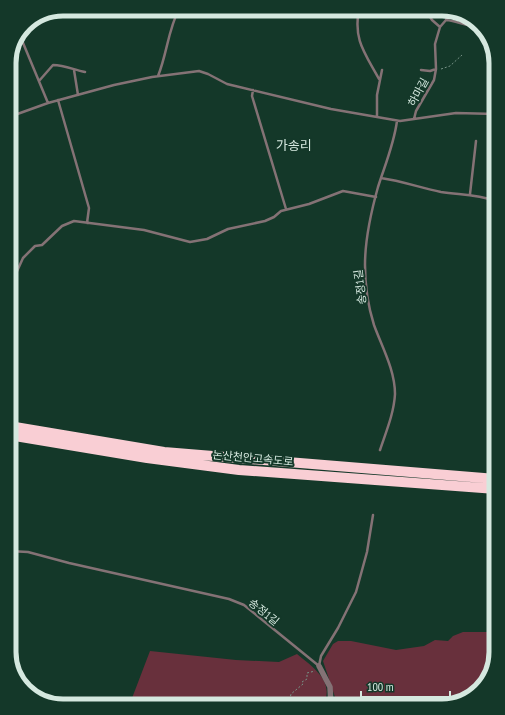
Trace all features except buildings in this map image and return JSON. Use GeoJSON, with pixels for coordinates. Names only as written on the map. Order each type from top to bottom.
{"type":"FeatureCollection","features":[{"type":"Feature","properties":{"kind":"highway","name":"논산천안고속도로"},"geometry":{"type":"LineString","coordinates":[[16,427],[164,452],[436,479],[489,488]]}},
{"type":"Feature","properties":{"kind":"highway","name":"논산천안고속도로"},"geometry":{"type":"LineString","coordinates":[[16,436],[49,443],[205,466],[284,474],[436,479],[489,479]]}},
{"type":"Feature","properties":{"kind":"street"},"geometry":{"type":"LineString","coordinates":[[320,667],[330,687],[331,699]]}},
{"type":"Feature","properties":{"kind":"lane"},"geometry":{"type":"LineString","coordinates":[[158,76],[165,60],[173,20],[175,16]]}},
{"type":"Feature","properties":{"kind":"lane"},"geometry":{"type":"LineString","coordinates":[[358,16],[356,23],[357,35],[379,79]]}},
{"type":"Feature","properties":{"kind":"lane"},"geometry":{"type":"LineString","coordinates":[[429,16],[440,27],[447,16]]}},
{"type":"Feature","properties":{"kind":"lane"},"geometry":{"type":"LineString","coordinates":[[446,20],[454,20],[468,27],[471,27]]}},
{"type":"Feature","properties":{"kind":"lane","name":"하마길"},"geometry":{"type":"LineString","coordinates":[[414,119],[416,111],[434,80],[436,69],[435,44],[440,27]]}},
{"type":"Feature","properties":{"kind":"lane"},"geometry":{"type":"LineString","coordinates":[[22,41],[48,103]]}},
{"type":"Feature","properties":{"kind":"lane"},"geometry":{"type":"LineString","coordinates":[[39,81],[53,65],[62,65],[74,70],[85,72]]}},
{"type":"Feature","properties":{"kind":"lane"},"geometry":{"type":"LineString","coordinates":[[421,70],[430,71],[436,69]]}},
{"type":"Feature","properties":{"kind":"lane"},"geometry":{"type":"LineString","coordinates":[[74,70],[78,95]]}},
{"type":"Feature","properties":{"kind":"lane"},"geometry":{"type":"LineString","coordinates":[[377,117],[377,95],[382,70]]}},
{"type":"Feature","properties":{"kind":"lane"},"geometry":{"type":"LineString","coordinates":[[16,115],[48,103],[114,85],[158,76],[199,71],[227,84],[331,109],[397,121],[456,113],[489,114]]}},
{"type":"Feature","properties":{"kind":"lane"},"geometry":{"type":"LineString","coordinates":[[253,90],[252,96],[286,209]]}},
{"type":"Feature","properties":{"kind":"lane"},"geometry":{"type":"LineString","coordinates":[[58,100],[88,208],[87,223]]}},
{"type":"Feature","properties":{"kind":"lane","name":"송정1길"},"geometry":{"type":"LineString","coordinates":[[380,450],[392,413],[395,394],[393,378],[374,323],[367,294],[365,264],[370,220],[381,178],[393,145],[397,121]]}},
{"type":"Feature","properties":{"kind":"lane"},"geometry":{"type":"LineString","coordinates":[[470,194],[476,141]]}},
{"type":"Feature","properties":{"kind":"lane"},"geometry":{"type":"LineString","coordinates":[[381,178],[402,181],[441,192],[470,194],[489,199]]}},
{"type":"Feature","properties":{"kind":"lane"},"geometry":{"type":"LineString","coordinates":[[16,274],[23,258],[35,246],[42,245],[62,226],[74,221],[144,230],[190,242],[208,239],[228,229],[265,221],[286,209],[309,204],[343,191],[376,197]]}},
{"type":"Feature","properties":{"kind":"lane"},"geometry":{"type":"LineString","coordinates":[[320,667],[321,656],[338,628],[356,592],[367,552],[373,515]]}},
{"type":"Feature","properties":{"kind":"lane","name":"송정1길"},"geometry":{"type":"LineString","coordinates":[[16,551],[28,552],[69,564],[229,599],[244,605],[320,667]]}},
{"type":"Feature","properties":{"kind":"path"},"geometry":{"type":"LineString","coordinates":[[436,69],[443,69],[450,66],[462,55]]}},
{"type":"Feature","properties":{"kind":"path"},"geometry":{"type":"LineString","coordinates":[[290,699],[291,694],[303,684],[302,682],[307,679],[307,673],[320,667]]}},
{"type":"Feature","properties":{"kind":"shaded area"},"geometry":{"type":"Polygon","coordinates":[[[463,632],[489,632],[489,658],[485,670],[475,685],[465,693],[448,699],[336,699],[323,661],[333,644],[338,641],[351,641],[396,650],[424,646],[435,640],[448,641],[453,636],[463,632]]]}},
{"type":"Feature","properties":{"kind":"shaded area"},"geometry":{"type":"Polygon","coordinates":[[[150,651],[236,660],[279,662],[297,654],[310,664],[321,676],[327,690],[326,699],[132,699],[150,651]]]}},
{"type":"Feature","properties":{"kind":"district","name":"가송리"},"geometry":{"type":"Point","coordinates":[294,145]}}]}
